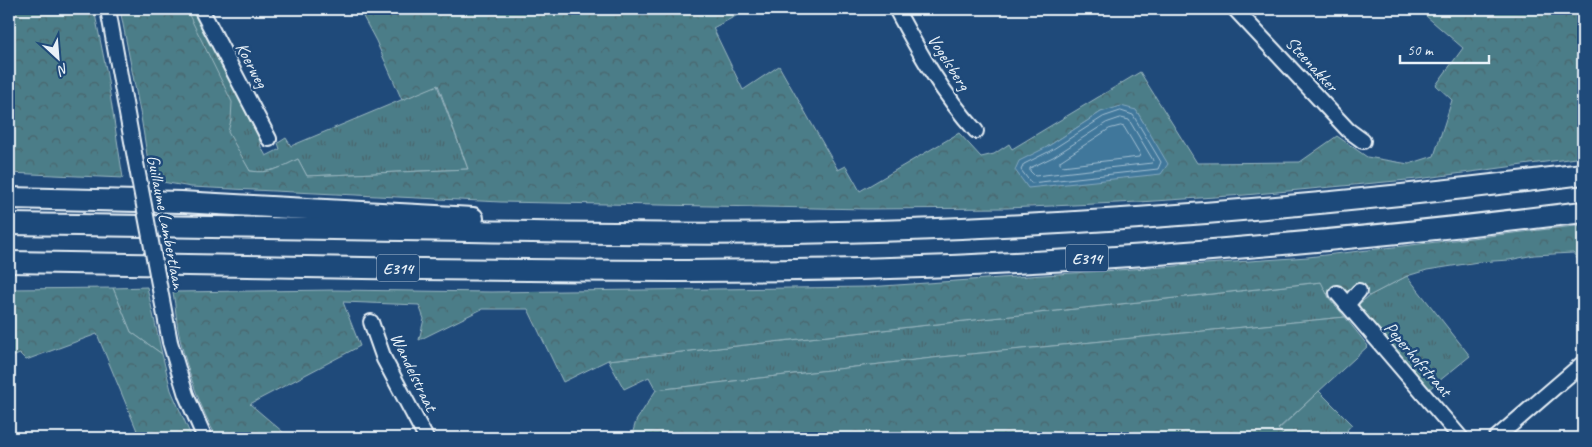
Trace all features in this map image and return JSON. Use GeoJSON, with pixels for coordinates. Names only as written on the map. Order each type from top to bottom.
{"type":"FeatureCollection","features":[{"type":"Feature","properties":{"kind":"highway","name":"E314"},"geometry":{"type":"LineString","coordinates":[[9,224],[515,232],[795,233],[948,228],[1146,218],[1332,202],[1583,174]]}},
{"type":"Feature","properties":{"kind":"highway"},"geometry":{"type":"LineString","coordinates":[[9,198],[181,202],[487,219],[515,232]]}},
{"type":"Feature","properties":{"kind":"highway","name":"E314"},"geometry":{"type":"LineString","coordinates":[[11,263],[588,271],[799,270],[951,266],[1170,254],[1495,223],[1583,212]]}},
{"type":"Feature","properties":{"kind":"street","name":"Guillaume Lambertlaan"},"geometry":{"type":"LineString","coordinates":[[108,9],[170,342],[186,395],[204,438]]}},
{"type":"Feature","properties":{"kind":"street","name":"Koerweg"},"geometry":{"type":"LineString","coordinates":[[201,9],[269,139]]}},
{"type":"Feature","properties":{"kind":"street","name":"Vogelsberg"},"geometry":{"type":"LineString","coordinates":[[896,9],[936,79],[976,132]]}},
{"type":"Feature","properties":{"kind":"street","name":"Steenakker"},"geometry":{"type":"LineString","coordinates":[[1235,9],[1348,130],[1363,141]]}},
{"type":"Feature","properties":{"kind":"street"},"geometry":{"type":"LineString","coordinates":[[1347,304],[1360,291]]}},
{"type":"Feature","properties":{"kind":"street","name":"Peperhofstraat"},"geometry":{"type":"LineString","coordinates":[[1337,293],[1461,438]]}},
{"type":"Feature","properties":{"kind":"street","name":"Wandelstraat"},"geometry":{"type":"LineString","coordinates":[[371,322],[384,359],[426,438]]}},
{"type":"Feature","properties":{"kind":"street"},"geometry":{"type":"LineString","coordinates":[[1496,438],[1583,363]]}},
{"type":"Feature","properties":{"kind":"green space"},"geometry":{"type":"Polygon","coordinates":[[[9,9],[94,9],[106,69],[123,178],[9,173],[9,9]]]}},
{"type":"Feature","properties":{"kind":"green space"},"geometry":{"type":"Polygon","coordinates":[[[120,9],[186,9],[232,102],[228,132],[250,171],[269,171],[298,159],[307,176],[468,169],[438,85],[402,100],[376,41],[359,9],[749,9],[713,28],[743,90],[779,66],[838,170],[846,166],[860,191],[959,133],[981,157],[994,154],[1009,144],[1012,149],[1140,72],[1197,163],[1300,162],[1337,136],[1367,157],[1409,164],[1434,156],[1452,100],[1436,85],[1463,48],[1418,9],[1583,9],[1583,157],[1418,179],[1245,195],[1007,208],[867,209],[501,202],[191,187],[151,180],[120,9]],[[1136,110],[1101,112],[1047,147],[1147,129],[1136,110]]]}},
{"type":"Feature","properties":{"kind":"green space"},"geometry":{"type":"Polygon","coordinates":[[[186,9],[194,9],[257,130],[261,147],[266,156],[280,149],[278,143],[286,138],[291,146],[437,85],[468,169],[307,176],[298,159],[269,171],[250,171],[227,132],[231,120],[186,9]]]}},
{"type":"Feature","properties":{"kind":"green space"},"geometry":{"type":"Polygon","coordinates":[[[1583,225],[1583,264],[1573,253],[1534,255],[1427,270],[1407,276],[1369,296],[1359,288],[1349,294],[1341,294],[1335,287],[1327,294],[1321,282],[608,360],[563,382],[528,309],[482,309],[419,340],[424,319],[419,305],[343,302],[360,346],[250,404],[290,438],[217,438],[195,390],[187,364],[179,333],[173,292],[336,290],[491,292],[868,287],[1308,257],[1583,225]]]}},
{"type":"Feature","properties":{"kind":"green space"},"geometry":{"type":"Polygon","coordinates":[[[1407,276],[1470,356],[1428,390],[1362,313],[1359,304],[1369,296],[1407,276]]]}},
{"type":"Feature","properties":{"kind":"green space"},"geometry":{"type":"Polygon","coordinates":[[[1322,282],[1329,298],[1345,317],[941,357],[656,390],[649,377],[624,389],[608,360],[1322,282]]]}},
{"type":"Feature","properties":{"kind":"green space"},"geometry":{"type":"Polygon","coordinates":[[[147,287],[162,354],[131,332],[113,288],[147,287]]]}},
{"type":"Feature","properties":{"kind":"green space"},"geometry":{"type":"Polygon","coordinates":[[[113,288],[131,332],[162,354],[171,390],[192,438],[140,438],[97,334],[26,360],[20,354],[9,358],[9,289],[113,288]]]}},
{"type":"Feature","properties":{"kind":"green space"},"geometry":{"type":"Polygon","coordinates":[[[1345,317],[1368,346],[1278,429],[1286,438],[631,438],[636,421],[656,390],[941,357],[1345,317]]]}},
{"type":"Feature","properties":{"kind":"green space"},"geometry":{"type":"Polygon","coordinates":[[[1319,391],[1352,424],[1347,430],[1353,438],[1286,438],[1278,430],[1319,391]]]}},
{"type":"Feature","properties":{"kind":"water"},"geometry":{"type":"Polygon","coordinates":[[[1121,106],[1136,110],[1168,164],[1161,174],[1028,188],[1015,170],[1019,161],[1047,147],[1101,112],[1121,106]]]}}]}
